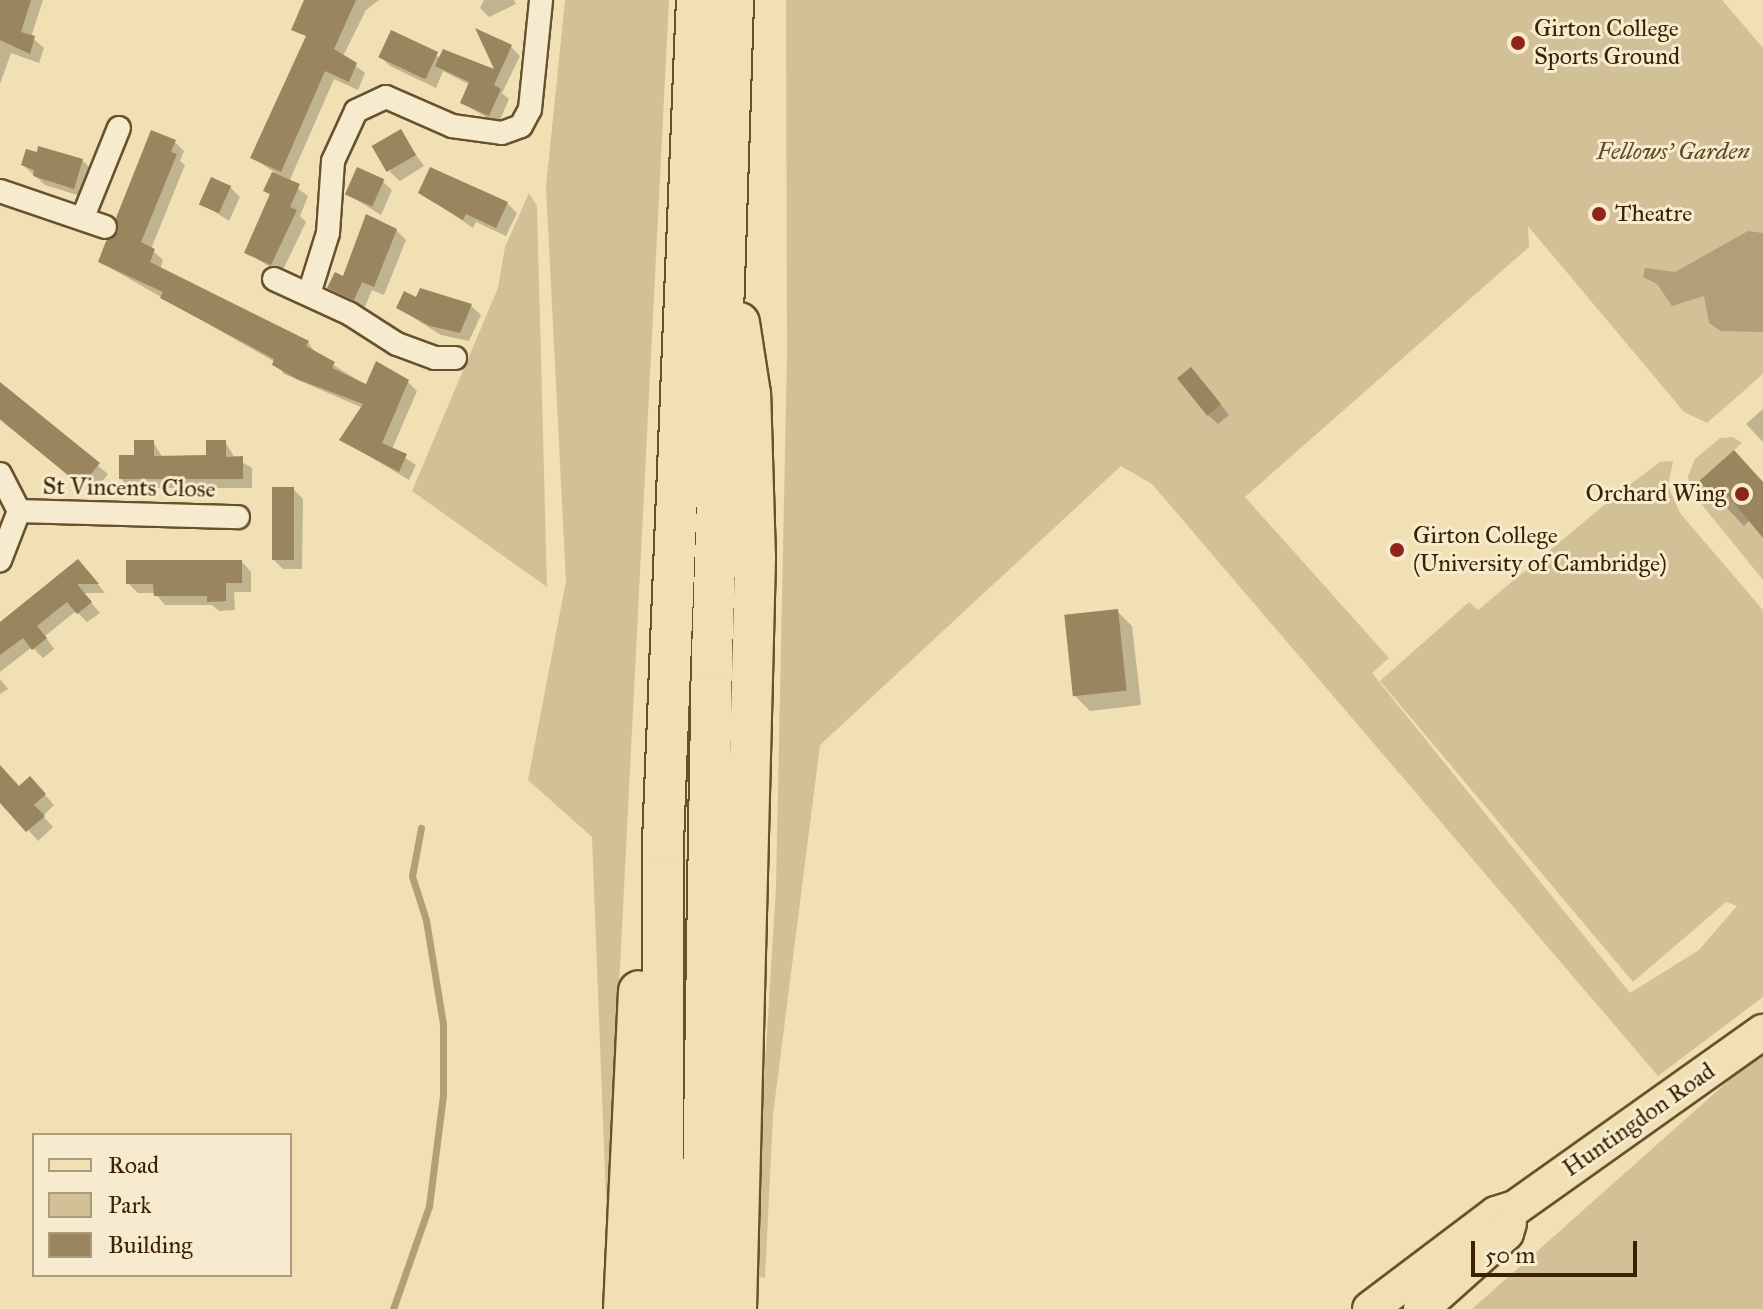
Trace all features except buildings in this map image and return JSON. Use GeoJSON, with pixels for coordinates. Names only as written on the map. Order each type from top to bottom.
{"type":"FeatureCollection","features":[{"type":"Feature","properties":{"kind":"highway"},"geometry":{"type":"LineString","coordinates":[[663,1309],[663,842],[697,0]]}},
{"type":"Feature","properties":{"kind":"highway"},"geometry":{"type":"LineString","coordinates":[[701,1309],[723,216],[733,0]]}},
{"type":"Feature","properties":{"kind":"highway"},"geometry":{"type":"LineString","coordinates":[[723,216],[750,394],[755,558],[736,1309]]}},
{"type":"Feature","properties":{"kind":"highway"},"geometry":{"type":"LineString","coordinates":[[624,1309],[642,951],[663,842]]}},
{"type":"Feature","properties":{"kind":"main road","name":"Huntingdon Road"},"geometry":{"type":"LineString","coordinates":[[1370,1309],[1496,1214],[1515,1208],[1763,1032]]}},
{"type":"Feature","properties":{"kind":"main road","name":"Huntingdon Road"},"geometry":{"type":"LineString","coordinates":[[1421,1309],[1506,1233],[1515,1208]]}},
{"type":"Feature","properties":{"kind":"street"},"geometry":{"type":"LineString","coordinates":[[309,294],[328,233],[333,161],[356,111],[386,97],[452,126],[502,133],[521,126],[530,109],[541,0]]}},
{"type":"Feature","properties":{"kind":"street"},"geometry":{"type":"LineString","coordinates":[[83,217],[119,128]]}},
{"type":"Feature","properties":{"kind":"street"},"geometry":{"type":"LineString","coordinates":[[0,191],[105,227]]}},
{"type":"Feature","properties":{"kind":"street"},"geometry":{"type":"LineString","coordinates":[[274,279],[309,294],[397,344],[435,358],[455,358]]}},
{"type":"Feature","properties":{"kind":"street","name":"St Vincents Close"},"geometry":{"type":"LineString","coordinates":[[0,474],[19,511],[0,560]]}},
{"type":"Feature","properties":{"kind":"street","name":"St Vincents Close"},"geometry":{"type":"LineString","coordinates":[[19,511],[238,517]]}},
{"type":"Feature","properties":{"kind":"green space"},"geometry":{"type":"Polygon","coordinates":[[[565,0],[669,0],[607,1224],[592,837],[528,780],[566,581],[546,187],[565,0]]]}},
{"type":"Feature","properties":{"kind":"green space","name":"Fellows' Garden"},"geometry":{"type":"Polygon","coordinates":[[[786,0],[1722,0],[1763,48],[1763,374],[1707,423],[1684,412],[1528,226],[1529,247],[1245,497],[1389,658],[1372,673],[1630,993],[1699,950],[1737,906],[1726,902],[1633,982],[1380,681],[1469,602],[1478,610],[1615,496],[1660,462],[1673,461],[1668,486],[1680,513],[1763,610],[1763,997],[1658,1076],[1152,484],[1121,466],[820,745],[773,1115],[765,1278],[752,1276],[776,887],[787,356],[786,0]]]}},
{"type":"Feature","properties":{"kind":"green space"},"geometry":{"type":"Polygon","coordinates":[[[529,193],[537,206],[547,587],[412,491],[498,288],[505,247],[529,193]]]}},
{"type":"Feature","properties":{"kind":"green space"},"geometry":{"type":"Polygon","coordinates":[[[1733,437],[1742,443],[1699,481],[1713,498],[1723,490],[1763,538],[1763,580],[1690,490],[1688,476],[1695,459],[1720,438],[1733,437]]]}},
{"type":"Feature","properties":{"kind":"green space"},"geometry":{"type":"Polygon","coordinates":[[[1763,1050],[1763,1309],[1472,1309],[1524,1263],[1763,1050]]]}},
{"type":"Feature","properties":{"kind":"shaded area"},"geometry":{"type":"Polygon","coordinates":[[[1748,231],[1763,233],[1763,332],[1721,331],[1709,323],[1704,296],[1672,306],[1657,284],[1643,277],[1645,268],[1675,272],[1748,231]]]}},
{"type":"Feature","properties":{"kind":"waterway"},"geometry":{"type":"LineString","coordinates":[[393,1309],[429,1206],[443,1095],[443,1024],[426,920],[412,876],[421,828]]}},
{"type":"Feature","properties":{"kind":"place","name":"Girton College Sports Ground"},"geometry":{"type":"Point","coordinates":[1518,43]}},
{"type":"Feature","properties":{"kind":"place","name":"Theatre"},"geometry":{"type":"Point","coordinates":[1599,214]}},
{"type":"Feature","properties":{"kind":"place","name":"Orchard Wing"},"geometry":{"type":"Point","coordinates":[1742,494]}},
{"type":"Feature","properties":{"kind":"place","name":"Girton College (University of Cambridge)"},"geometry":{"type":"Point","coordinates":[1397,550]}}]}
